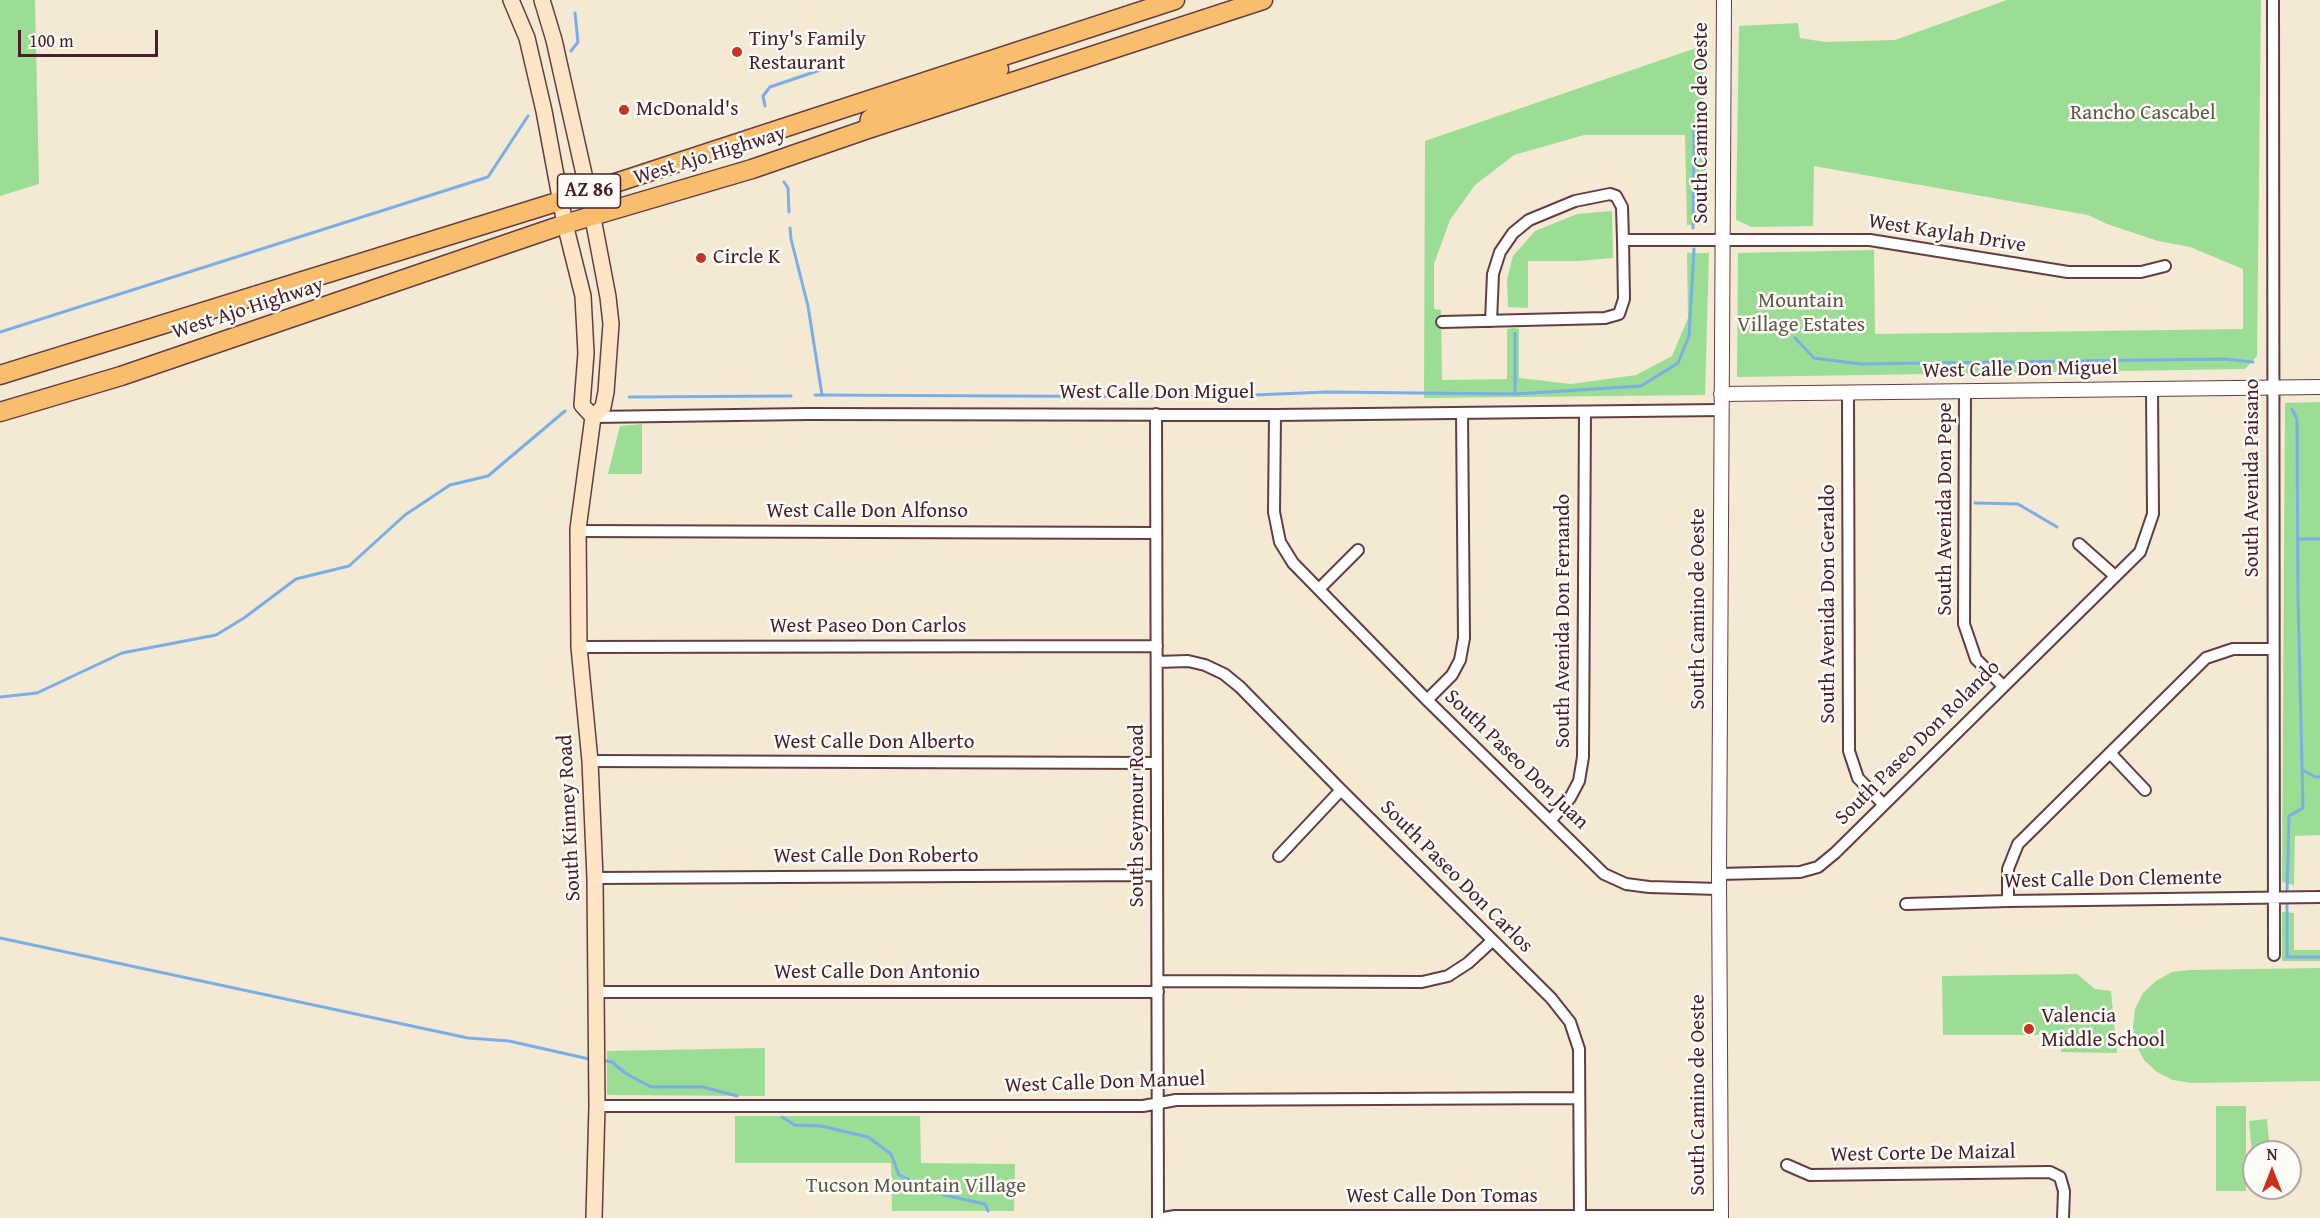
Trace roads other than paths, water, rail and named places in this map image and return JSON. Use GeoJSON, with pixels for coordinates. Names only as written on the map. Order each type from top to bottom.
{"type":"FeatureCollection","features":[{"type":"Feature","properties":{"kind":"main road","name":"South Kinney Road"},"geometry":{"type":"LineString","coordinates":[[511,0],[523,28],[532,59],[560,201],[583,296],[586,353],[582,405],[593,417]]}},
{"type":"Feature","properties":{"kind":"main road","name":"South Kinney Road"},"geometry":{"type":"LineString","coordinates":[[542,0],[554,40],[588,192],[611,324],[606,392],[603,407],[593,417],[578,531],[579,647],[590,761],[595,878],[597,1106],[594,1218]]}},
{"type":"Feature","properties":{"kind":"main road","name":"West Ajo Highway"},"geometry":{"type":"LineString","coordinates":[[0,375],[560,201],[1175,0]]}},
{"type":"Feature","properties":{"kind":"main road","name":"West Ajo Highway"},"geometry":{"type":"LineString","coordinates":[[0,412],[121,376],[565,224],[752,169],[1263,0]]}},
{"type":"Feature","properties":{"kind":"main road"},"geometry":{"type":"LineString","coordinates":[[868,129],[870,119],[884,111],[1000,69],[1027,56],[1050,40]]}},
{"type":"Feature","properties":{"kind":"street","name":"South Camino de Oeste"},"geometry":{"type":"LineString","coordinates":[[1721,1217],[1719,874],[1724,0]]}},
{"type":"Feature","properties":{"kind":"street","name":"South Avenida Paisano"},"geometry":{"type":"LineString","coordinates":[[2273,0],[2272,898],[2274,955]]}},
{"type":"Feature","properties":{"kind":"street"},"geometry":{"type":"LineString","coordinates":[[1442,322],[1491,321],[1605,318],[1619,314],[1624,299],[1622,207],[1618,193],[1599,195],[1558,207],[1529,220],[1513,233],[1500,252],[1493,274],[1491,321]]}},
{"type":"Feature","properties":{"kind":"street","name":"West Kaylah Drive"},"geometry":{"type":"LineString","coordinates":[[1623,240],[1870,240],[2068,272],[2141,272],[2166,266]]}},
{"type":"Feature","properties":{"kind":"street","name":"West Calle Don Miguel"},"geometry":{"type":"LineString","coordinates":[[1721,394],[2320,387]]}},
{"type":"Feature","properties":{"kind":"street","name":"South Paseo Don Rolando"},"geometry":{"type":"LineString","coordinates":[[1719,874],[1800,872],[1818,867],[1835,853],[2140,552],[2153,514],[2152,389]]}},
{"type":"Feature","properties":{"kind":"street","name":"South Avenida Don Pepe"},"geometry":{"type":"LineString","coordinates":[[1965,392],[1964,624],[1976,659],[2003,686]]}},
{"type":"Feature","properties":{"kind":"street","name":"South Avenida Don Geraldo"},"geometry":{"type":"LineString","coordinates":[[1848,393],[1849,751],[1858,778],[1883,804]]}},
{"type":"Feature","properties":{"kind":"street","name":"West Calle Don Miguel"},"geometry":{"type":"LineString","coordinates":[[593,417],[616,415],[1275,415],[1721,410]]}},
{"type":"Feature","properties":{"kind":"street","name":"South Avenida Don Fernando"},"geometry":{"type":"LineString","coordinates":[[1550,821],[1570,798],[1579,781],[1583,757],[1585,412]]}},
{"type":"Feature","properties":{"kind":"street"},"geometry":{"type":"LineString","coordinates":[[1427,700],[1452,675],[1460,660],[1464,638],[1462,413]]}},
{"type":"Feature","properties":{"kind":"street","name":"South Seymour Road"},"geometry":{"type":"LineString","coordinates":[[1156,414],[1158,1218]]}},
{"type":"Feature","properties":{"kind":"street","name":"South Paseo Don Juan"},"geometry":{"type":"LineString","coordinates":[[1275,415],[1274,512],[1281,542],[1293,562],[1318,590],[1604,874],[1626,884],[1649,887],[1719,889]]}},
{"type":"Feature","properties":{"kind":"street","name":"West Calle Don Alfonso"},"geometry":{"type":"LineString","coordinates":[[578,531],[1156,533]]}},
{"type":"Feature","properties":{"kind":"street"},"geometry":{"type":"LineString","coordinates":[[2079,544],[2115,576]]}},
{"type":"Feature","properties":{"kind":"street"},"geometry":{"type":"LineString","coordinates":[[1318,590],[1358,550]]}},
{"type":"Feature","properties":{"kind":"street","name":"West Paseo Don Carlos"},"geometry":{"type":"LineString","coordinates":[[579,647],[1157,646]]}},
{"type":"Feature","properties":{"kind":"street"},"geometry":{"type":"LineString","coordinates":[[2008,901],[2008,869],[2018,844],[2206,657],[2233,649],[2273,649]]}},
{"type":"Feature","properties":{"kind":"street","name":"South Paseo Don Carlos"},"geometry":{"type":"LineString","coordinates":[[1157,662],[1188,661],[1205,665],[1224,674],[1240,687],[1551,998],[1570,1022],[1579,1049],[1580,1216]]}},
{"type":"Feature","properties":{"kind":"street"},"geometry":{"type":"LineString","coordinates":[[2110,753],[2145,790]]}},
{"type":"Feature","properties":{"kind":"street","name":"West Calle Don Alberto"},"geometry":{"type":"LineString","coordinates":[[590,761],[1157,763]]}},
{"type":"Feature","properties":{"kind":"street"},"geometry":{"type":"LineString","coordinates":[[1279,856],[1341,790]]}},
{"type":"Feature","properties":{"kind":"street","name":"West Calle Don Roberto"},"geometry":{"type":"LineString","coordinates":[[595,878],[1157,875]]}},
{"type":"Feature","properties":{"kind":"street","name":"West Calle Don Clemente"},"geometry":{"type":"LineString","coordinates":[[1906,904],[2320,897]]}},
{"type":"Feature","properties":{"kind":"street","name":"West Calle Don Antonio"},"geometry":{"type":"LineString","coordinates":[[596,992],[1158,987],[1422,982],[1448,976],[1468,963],[1492,941]]}},
{"type":"Feature","properties":{"kind":"street","name":"West Calle Don Manuel"},"geometry":{"type":"LineString","coordinates":[[597,1106],[1143,1106],[1176,1100],[1579,1098]]}},
{"type":"Feature","properties":{"kind":"street","name":"West Corte De Maizal"},"geometry":{"type":"LineString","coordinates":[[1787,1165],[1810,1175],[2050,1172],[2060,1177],[2064,1191],[2063,1218]]}},
{"type":"Feature","properties":{"kind":"street","name":"West Calle Don Tomas"},"geometry":{"type":"LineString","coordinates":[[1164,1218],[1186,1216],[1721,1217]]}},
{"type":"Feature","properties":{"kind":"waterway"},"geometry":{"type":"LineString","coordinates":[[571,51],[578,42],[575,13]]}},
{"type":"Feature","properties":{"kind":"waterway"},"geometry":{"type":"LineString","coordinates":[[765,106],[763,96],[770,87],[838,64]]}},
{"type":"Feature","properties":{"kind":"waterway"},"geometry":{"type":"LineString","coordinates":[[0,332],[488,177],[528,116]]}},
{"type":"Feature","properties":{"kind":"waterway"},"geometry":{"type":"LineString","coordinates":[[1693,228],[1694,132]]}},
{"type":"Feature","properties":{"kind":"waterway"},"geometry":{"type":"LineString","coordinates":[[784,182],[788,188],[789,212]]}},
{"type":"Feature","properties":{"kind":"waterway"},"geometry":{"type":"LineString","coordinates":[[790,228],[808,306],[822,395]]}},
{"type":"Feature","properties":{"kind":"waterway"},"geometry":{"type":"LineString","coordinates":[[815,395],[1205,397],[1327,392],[1515,394],[1641,386],[1678,363],[1689,336],[1694,249]]}},
{"type":"Feature","properties":{"kind":"waterway"},"geometry":{"type":"LineString","coordinates":[[1515,333],[1515,394]]}},
{"type":"Feature","properties":{"kind":"waterway"},"geometry":{"type":"LineString","coordinates":[[1795,338],[1814,358],[1860,364],[2223,359],[2253,362]]}},
{"type":"Feature","properties":{"kind":"waterway"},"geometry":{"type":"LineString","coordinates":[[629,397],[791,396]]}},
{"type":"Feature","properties":{"kind":"waterway"},"geometry":{"type":"LineString","coordinates":[[2287,890],[2289,816],[2303,808],[2297,419],[2292,409]]}},
{"type":"Feature","properties":{"kind":"waterway"},"geometry":{"type":"LineString","coordinates":[[0,697],[37,693],[122,653],[216,635],[244,618],[296,579],[349,566],[405,515],[450,485],[488,476],[565,411]]}},
{"type":"Feature","properties":{"kind":"waterway"},"geometry":{"type":"LineString","coordinates":[[1975,503],[2018,504],[2057,527]]}},
{"type":"Feature","properties":{"kind":"waterway"},"geometry":{"type":"LineString","coordinates":[[2298,539],[2320,539]]}},
{"type":"Feature","properties":{"kind":"waterway"},"geometry":{"type":"LineString","coordinates":[[2303,770],[2315,777],[2320,777]]}},
{"type":"Feature","properties":{"kind":"waterway"},"geometry":{"type":"LineString","coordinates":[[2287,905],[2287,957],[2320,957]]}},
{"type":"Feature","properties":{"kind":"waterway"},"geometry":{"type":"LineString","coordinates":[[0,938],[468,1038],[509,1041],[589,1059]]}},
{"type":"Feature","properties":{"kind":"waterway"},"geometry":{"type":"LineString","coordinates":[[606,1061],[612,1062],[625,1073],[651,1087],[703,1087],[737,1096]]}},
{"type":"Feature","properties":{"kind":"waterway"},"geometry":{"type":"LineString","coordinates":[[782,1117],[795,1125],[821,1126],[868,1137],[891,1154],[899,1175],[944,1195],[985,1204],[988,1211]]}},
{"type":"Feature","properties":{"kind":"place","name":"Tiny's Family Restaurant"},"geometry":{"type":"Point","coordinates":[737,52]}},
{"type":"Feature","properties":{"kind":"place","name":"McDonald's"},"geometry":{"type":"Point","coordinates":[624,110]}},
{"type":"Feature","properties":{"kind":"place","name":"Circle K"},"geometry":{"type":"Point","coordinates":[701,258]}},
{"type":"Feature","properties":{"kind":"place","name":"Valencia Middle School"},"geometry":{"type":"Point","coordinates":[2029,1029]}},
{"type":"Feature","properties":{"kind":"park label","name":"Rancho Cascabel"},"geometry":{"type":"Point","coordinates":[2143,114]}},
{"type":"Feature","properties":{"kind":"park label","name":"Mountain Village Estates"},"geometry":{"type":"Point","coordinates":[1801,314]}},
{"type":"Feature","properties":{"kind":"park label","name":"Tucson Mountain Village"},"geometry":{"type":"Point","coordinates":[916,1187]}}]}
